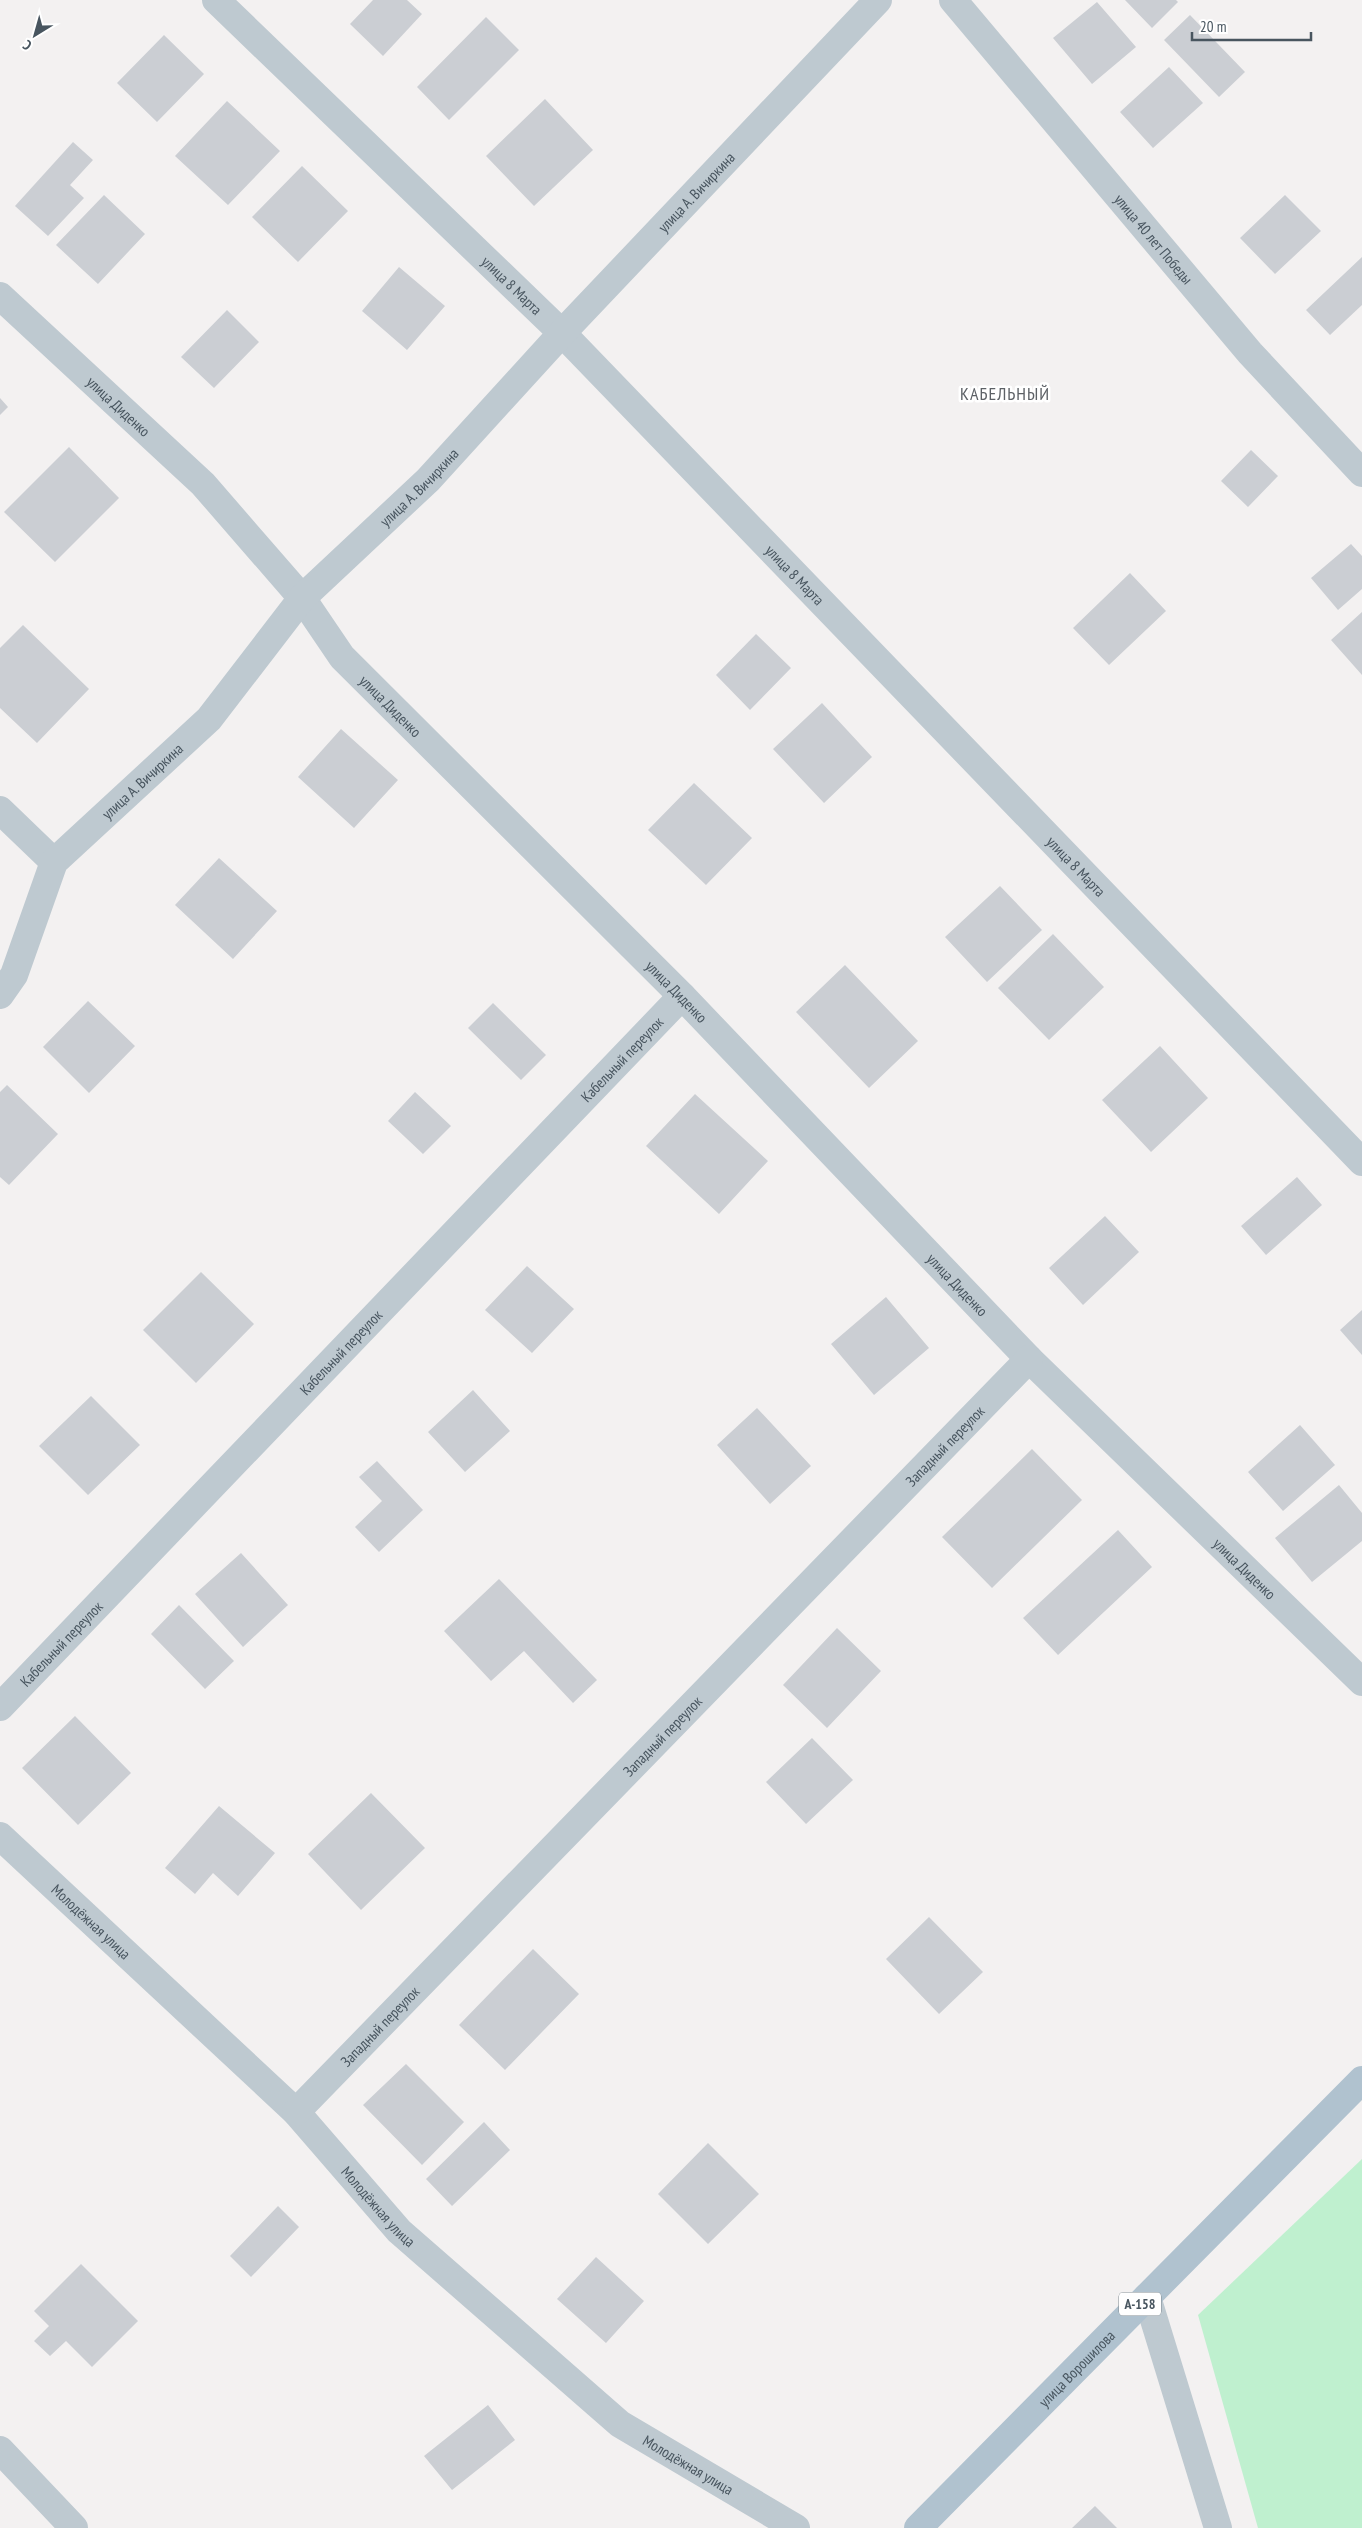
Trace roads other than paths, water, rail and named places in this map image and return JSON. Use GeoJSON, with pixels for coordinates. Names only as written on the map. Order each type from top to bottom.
{"type":"FeatureCollection","features":[{"type":"Feature","properties":{"kind":"main road","name":"улица Ворошилова"},"geometry":{"type":"LineString","coordinates":[[918,2528],[1362,2080]]}},
{"type":"Feature","properties":{"kind":"street","name":"улица 8 Марта"},"geometry":{"type":"LineString","coordinates":[[216,0],[562,333],[1362,1162]]}},
{"type":"Feature","properties":{"kind":"street","name":"улица А. Вичиркина"},"geometry":{"type":"LineString","coordinates":[[0,995],[14,975],[54,862],[209,718],[302,598],[428,480],[562,333],[878,0]]}},
{"type":"Feature","properties":{"kind":"street","name":"улица 40 лет Победы"},"geometry":{"type":"LineString","coordinates":[[953,0],[1250,353],[1362,473]]}},
{"type":"Feature","properties":{"kind":"street","name":"улица Диденко"},"geometry":{"type":"LineString","coordinates":[[0,296],[203,484],[302,598],[342,657],[682,996],[1029,1359],[1362,1682]]}},
{"type":"Feature","properties":{"kind":"street"},"geometry":{"type":"LineString","coordinates":[[0,810],[54,862]]}},
{"type":"Feature","properties":{"kind":"street","name":"Кабельный переулок"},"geometry":{"type":"LineString","coordinates":[[0,1707],[682,996]]}},
{"type":"Feature","properties":{"kind":"street","name":"Западный переулок"},"geometry":{"type":"LineString","coordinates":[[296,2112],[1029,1359]]}},
{"type":"Feature","properties":{"kind":"street","name":"Молодёжная улица"},"geometry":{"type":"LineString","coordinates":[[0,1836],[296,2112],[400,2231],[620,2424],[796,2528]]}},
{"type":"Feature","properties":{"kind":"street"},"geometry":{"type":"LineString","coordinates":[[1147,2297],[1218,2528]]}},
{"type":"Feature","properties":{"kind":"street"},"geometry":{"type":"LineString","coordinates":[[0,2450],[74,2528]]}},
{"type":"Feature","properties":{"kind":"district","name":"КАБЕЛЬНЫЙ"},"geometry":{"type":"Point","coordinates":[1005,393]}}]}
